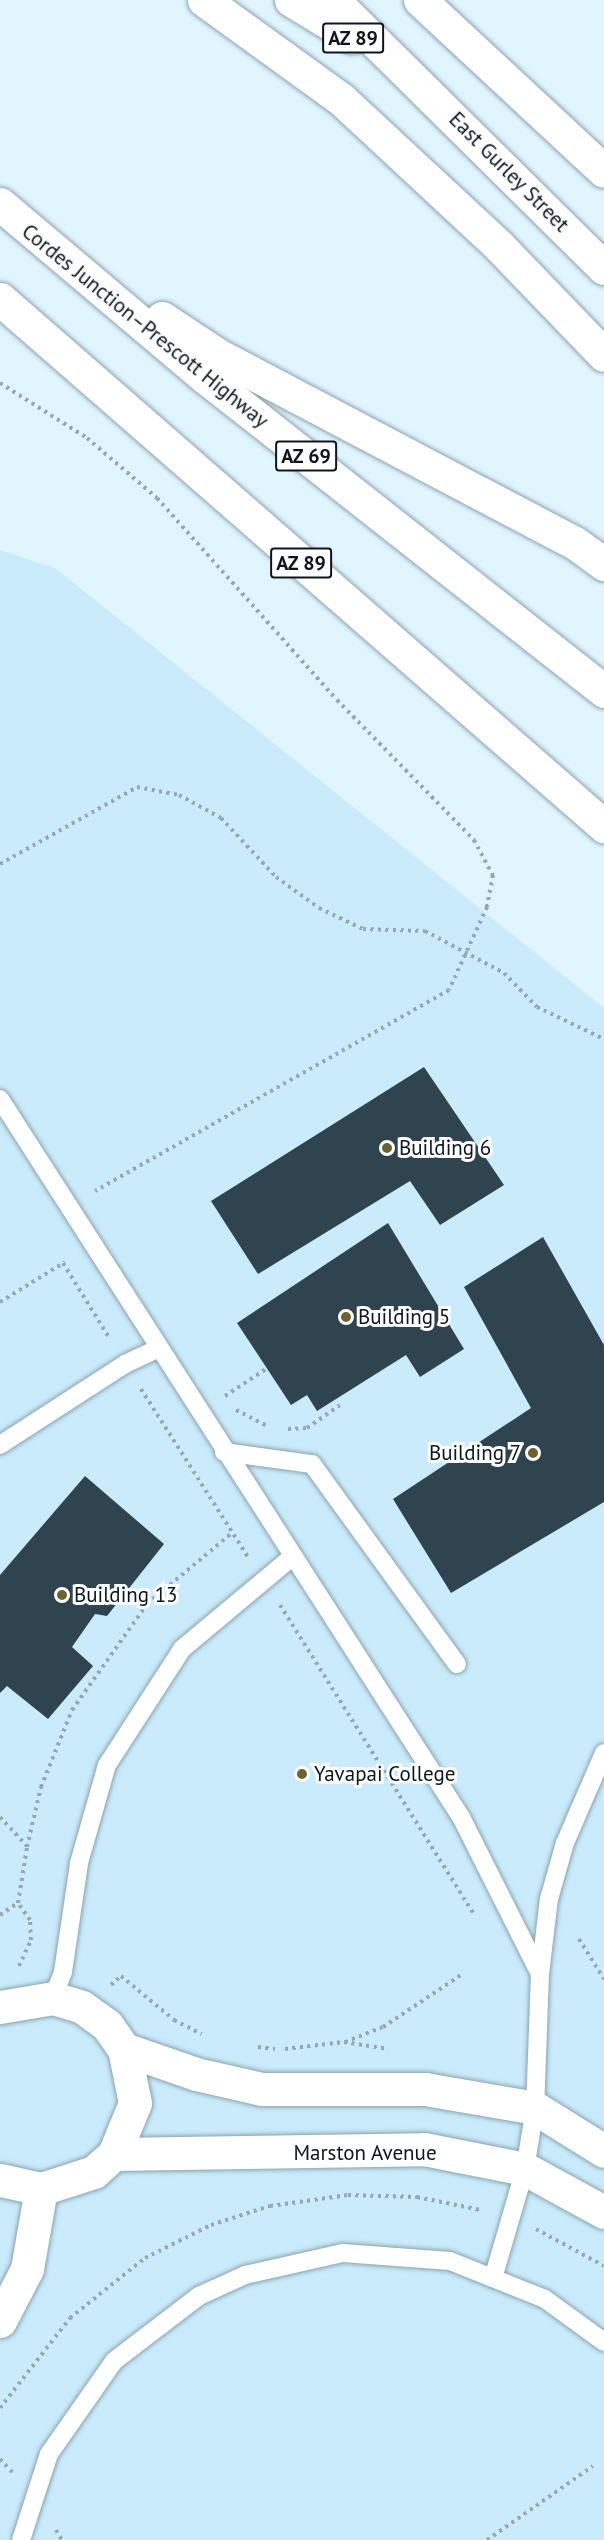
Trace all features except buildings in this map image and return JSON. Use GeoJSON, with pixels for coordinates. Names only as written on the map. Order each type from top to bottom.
{"type":"FeatureCollection","features":[{"type":"Feature","properties":{"kind":"main road"},"geometry":{"type":"LineString","coordinates":[[204,0],[342,100],[499,246],[604,355]]}},
{"type":"Feature","properties":{"kind":"main road","name":"AZ 89"},"geometry":{"type":"LineString","coordinates":[[291,0],[415,76]]}},
{"type":"Feature","properties":{"kind":"main road"},"geometry":{"type":"LineString","coordinates":[[333,0],[415,76]]}},
{"type":"Feature","properties":{"kind":"main road"},"geometry":{"type":"LineString","coordinates":[[420,0],[604,171]]}},
{"type":"Feature","properties":{"kind":"main road","name":"East Gurley Street"},"geometry":{"type":"LineString","coordinates":[[415,76],[604,268]]}},
{"type":"Feature","properties":{"kind":"main road"},"geometry":{"type":"LineString","coordinates":[[6,211],[218,355],[575,543],[604,564]]}},
{"type":"Feature","properties":{"kind":"main road","name":"Cordes Junction–Prescott Highway"},"geometry":{"type":"LineString","coordinates":[[6,211],[205,377],[604,690]]}},
{"type":"Feature","properties":{"kind":"main road","name":"AZ 89"},"geometry":{"type":"LineString","coordinates":[[0,299],[604,826]]}},
{"type":"Feature","properties":{"kind":"main road"},"geometry":{"type":"LineString","coordinates":[[0,2007],[58,1985],[82,2007],[107,2025],[124,2049],[135,2103],[114,2154],[69,2185],[41,2189],[0,2180]]}},
{"type":"Feature","properties":{"kind":"main road"},"geometry":{"type":"LineString","coordinates":[[124,2049],[196,2074],[262,2089],[425,2089],[535,2108],[604,2151]]}},
{"type":"Feature","properties":{"kind":"main road","name":"Marston Avenue"},"geometry":{"type":"LineString","coordinates":[[114,2154],[424,2149],[525,2169],[604,2212]]}},
{"type":"Feature","properties":{"kind":"main road"},"geometry":{"type":"LineString","coordinates":[[0,2321],[27,2269],[41,2189]]}},
{"type":"Feature","properties":{"kind":"lane"},"geometry":{"type":"LineString","coordinates":[[0,1099],[291,1558],[461,1817],[540,1974]]}},
{"type":"Feature","properties":{"kind":"lane"},"geometry":{"type":"LineString","coordinates":[[0,1445],[125,1364],[159,1348]]}},
{"type":"Feature","properties":{"kind":"lane"},"geometry":{"type":"LineString","coordinates":[[224,1452],[312,1464],[457,1664]]}},
{"type":"Feature","properties":{"kind":"lane"},"geometry":{"type":"LineString","coordinates":[[58,1985],[79,1863],[107,1765],[182,1648],[291,1558]]}},
{"type":"Feature","properties":{"kind":"lane"},"geometry":{"type":"LineString","coordinates":[[494,2275],[525,2169],[535,2108],[540,1974],[549,1899],[565,1843],[604,1753]]}},
{"type":"Feature","properties":{"kind":"lane"},"geometry":{"type":"LineString","coordinates":[[21,2540],[33,2493],[75,2410],[114,2361],[199,2296],[245,2275],[343,2253],[403,2254],[494,2275],[545,2299],[604,2342]]}},
{"type":"Feature","properties":{"kind":"path"},"geometry":{"type":"LineString","coordinates":[[0,383],[87,438],[157,498],[337,700],[474,840],[493,875],[487,907],[464,951],[449,990],[69,1206]]}},
{"type":"Feature","properties":{"kind":"path"},"geometry":{"type":"LineString","coordinates":[[0,864],[81,814],[137,787],[179,795],[222,818],[276,877],[320,908],[363,929],[425,931],[504,972],[537,1007],[604,1039]]}},
{"type":"Feature","properties":{"kind":"path"},"geometry":{"type":"LineString","coordinates":[[0,1302],[93,1243]]}},
{"type":"Feature","properties":{"kind":"path"},"geometry":{"type":"LineString","coordinates":[[224,1396],[266,1370]]}},
{"type":"Feature","properties":{"kind":"path"},"geometry":{"type":"LineString","coordinates":[[219,1388],[232,1409],[273,1429]]}},
{"type":"Feature","properties":{"kind":"path"},"geometry":{"type":"LineString","coordinates":[[284,1429],[307,1428],[340,1405]]}},
{"type":"Feature","properties":{"kind":"path"},"geometry":{"type":"LineString","coordinates":[[0,1816],[27,1846]]}},
{"type":"Feature","properties":{"kind":"path"},"geometry":{"type":"LineString","coordinates":[[0,1915],[18,1903]]}},
{"type":"Feature","properties":{"kind":"path"},"geometry":{"type":"LineString","coordinates":[[579,1939],[604,1979]]}},
{"type":"Feature","properties":{"kind":"path"},"geometry":{"type":"LineString","coordinates":[[16,1970],[58,1985],[109,1987],[121,1976],[174,2020],[206,2036]]}},
{"type":"Feature","properties":{"kind":"path"},"geometry":{"type":"LineString","coordinates":[[252,2047],[280,2050],[344,2042],[383,2027],[460,1975]]}},
{"type":"Feature","properties":{"kind":"path"},"geometry":{"type":"LineString","coordinates":[[344,2042],[391,2050]]}},
{"type":"Feature","properties":{"kind":"path"},"geometry":{"type":"LineString","coordinates":[[487,2540],[593,2466]]}},
{"type":"Feature","properties":{"kind":"shaded area","name":"Yavapai College"},"geometry":{"type":"Polygon","coordinates":[[[0,550],[55,568],[604,1008],[604,2540],[0,2540],[0,550]]]}},
{"type":"Feature","properties":{"kind":"place","name":"Building 6"},"geometry":{"type":"Point","coordinates":[387,1148]}},
{"type":"Feature","properties":{"kind":"place","name":"Building 5"},"geometry":{"type":"Point","coordinates":[346,1317]}},
{"type":"Feature","properties":{"kind":"place","name":"Building 7"},"geometry":{"type":"Point","coordinates":[533,1453]}},
{"type":"Feature","properties":{"kind":"place","name":"Building 13"},"geometry":{"type":"Point","coordinates":[62,1595]}},
{"type":"Feature","properties":{"kind":"place","name":"Yavapai College"},"geometry":{"type":"Point","coordinates":[302,1774]}}]}
